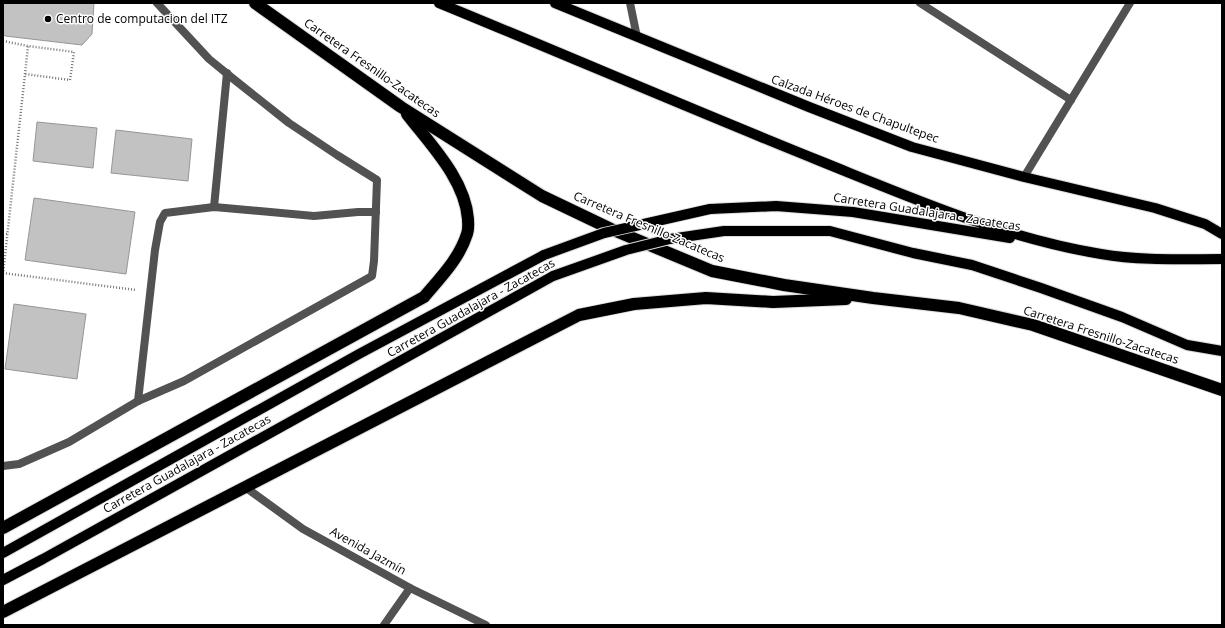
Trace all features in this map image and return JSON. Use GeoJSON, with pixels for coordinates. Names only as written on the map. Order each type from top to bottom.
{"type":"FeatureCollection","features":[{"type":"Feature","properties":{"kind":"highway","name":"Carretera Fresnillo-Zacatecas"},"geometry":{"type":"LineString","coordinates":[[255,3],[401,107],[542,196],[611,229],[704,268],[712,271],[784,285],[873,298],[959,308],[1032,325],[1222,390]]}},
{"type":"Feature","properties":{"kind":"highway"},"geometry":{"type":"LineString","coordinates":[[3,528],[424,296],[454,261],[468,232],[467,208],[459,185],[442,160],[401,107]]}},
{"type":"Feature","properties":{"kind":"highway"},"geometry":{"type":"LineString","coordinates":[[3,612],[579,315],[634,304],[706,298],[773,302],[873,298]]}},
{"type":"Feature","properties":{"kind":"main road"},"geometry":{"type":"LineString","coordinates":[[439,3],[796,152],[945,212],[1043,243],[1100,254],[1129,258],[1222,259]]}},
{"type":"Feature","properties":{"kind":"main road","name":"Calzada Héroes de Chapultepec"},"geometry":{"type":"LineString","coordinates":[[555,3],[809,107],[912,147],[1024,177],[1155,208],[1205,224],[1222,234]]}},
{"type":"Feature","properties":{"kind":"main road","name":"Carretera Guadalajara - Zacatecas"},"geometry":{"type":"LineString","coordinates":[[3,553],[352,358],[544,255],[604,233],[710,209],[776,206],[853,212],[1043,243]]}},
{"type":"Feature","properties":{"kind":"main road","name":"Carretera Guadalajara - Zacatecas"},"geometry":{"type":"LineString","coordinates":[[3,580],[553,276],[626,250],[670,239],[724,231],[830,231],[913,253],[972,265],[1122,317],[1187,345],[1222,351]]}},
{"type":"Feature","properties":{"kind":"street"},"geometry":{"type":"LineString","coordinates":[[3,466],[19,464],[69,442],[138,401],[184,382],[372,276],[374,261],[377,180],[289,123],[226,73],[209,59],[157,3]]}},
{"type":"Feature","properties":{"kind":"street"},"geometry":{"type":"LineString","coordinates":[[630,3],[637,37]]}},
{"type":"Feature","properties":{"kind":"street"},"geometry":{"type":"LineString","coordinates":[[920,3],[1071,100]]}},
{"type":"Feature","properties":{"kind":"street"},"geometry":{"type":"LineString","coordinates":[[1024,177],[1130,3]]}},
{"type":"Feature","properties":{"kind":"street"},"geometry":{"type":"LineString","coordinates":[[214,207],[226,73]]}},
{"type":"Feature","properties":{"kind":"street"},"geometry":{"type":"LineString","coordinates":[[138,401],[150,292],[160,222],[165,213],[214,207],[314,216],[376,212]]}},
{"type":"Feature","properties":{"kind":"street","name":"Avenida Jazmín"},"geometry":{"type":"LineString","coordinates":[[245,487],[303,529],[410,588],[486,625]]}},
{"type":"Feature","properties":{"kind":"street"},"geometry":{"type":"LineString","coordinates":[[3,521],[19,519]]}},
{"type":"Feature","properties":{"kind":"street"},"geometry":{"type":"LineString","coordinates":[[384,625],[410,588]]}},
{"type":"Feature","properties":{"kind":"path"},"geometry":{"type":"LineString","coordinates":[[3,42],[74,52],[70,80],[25,74]]}},
{"type":"Feature","properties":{"kind":"path"},"geometry":{"type":"LineString","coordinates":[[28,46],[3,273],[150,292]]}},
{"type":"Feature","properties":{"kind":"building","name":"Centro de computacion del ITZ"},"geometry":{"type":"Polygon","coordinates":[[[3,3],[94,3],[92,34],[82,45],[5,36],[3,34],[3,3]]]}},
{"type":"Feature","properties":{"kind":"building"},"geometry":{"type":"Polygon","coordinates":[[[37,122],[97,128],[93,168],[33,161],[37,122]]]}},
{"type":"Feature","properties":{"kind":"building"},"geometry":{"type":"Polygon","coordinates":[[[116,130],[192,139],[188,181],[111,173],[116,130]]]}},
{"type":"Feature","properties":{"kind":"building"},"geometry":{"type":"Polygon","coordinates":[[[34,198],[135,212],[126,274],[25,260],[34,198]]]}},
{"type":"Feature","properties":{"kind":"building"},"geometry":{"type":"Polygon","coordinates":[[[14,304],[86,314],[77,379],[5,369],[14,304]]]}},
{"type":"Feature","properties":{"kind":"place","name":"Centro de computacion del ITZ"},"geometry":{"type":"Point","coordinates":[48,19]}}]}
